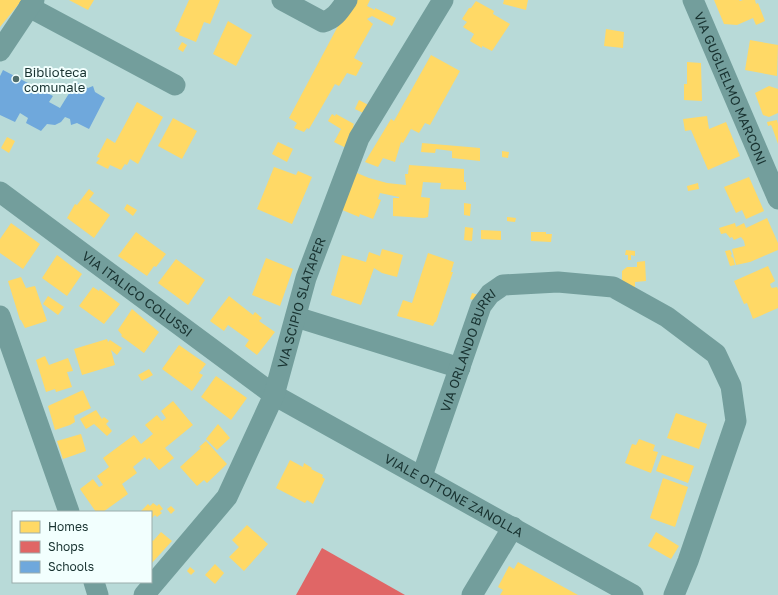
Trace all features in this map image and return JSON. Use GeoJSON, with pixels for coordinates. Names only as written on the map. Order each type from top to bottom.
{"type":"FeatureCollection","features":[{"type":"Feature","properties":{"kind":"street"},"geometry":{"type":"LineString","coordinates":[[282,0],[323,22],[331,20],[346,0]]}},
{"type":"Feature","properties":{"kind":"street","name":"VIA SCIPIO SLATAPER"},"geometry":{"type":"LineString","coordinates":[[144,595],[227,497],[274,395],[306,278],[359,138],[443,0]]}},
{"type":"Feature","properties":{"kind":"street","name":"VIA GUGLIELMO MARCONI"},"geometry":{"type":"LineString","coordinates":[[693,0],[778,199]]}},
{"type":"Feature","properties":{"kind":"street"},"geometry":{"type":"LineString","coordinates":[[0,51],[31,4],[175,85]]}},
{"type":"Feature","properties":{"kind":"street","name":"VIA ITALICO COLUSSI"},"geometry":{"type":"LineString","coordinates":[[0,192],[274,395]]}},
{"type":"Feature","properties":{"kind":"street","name":"VIA ORLANDO BURRI"},"geometry":{"type":"LineString","coordinates":[[422,476],[481,306],[490,294],[503,285],[558,282],[613,287],[667,317],[716,354],[731,386],[736,421],[688,561],[674,595]]}},
{"type":"Feature","properties":{"kind":"street"},"geometry":{"type":"LineString","coordinates":[[0,316],[69,511]]}},
{"type":"Feature","properties":{"kind":"street"},"geometry":{"type":"LineString","coordinates":[[296,317],[460,368]]}},
{"type":"Feature","properties":{"kind":"street","name":"VIALE OTTONE ZANOLLA"},"geometry":{"type":"LineString","coordinates":[[274,395],[422,476],[633,595]]}},
{"type":"Feature","properties":{"kind":"street"},"geometry":{"type":"LineString","coordinates":[[472,595],[513,527]]}},
{"type":"Feature","properties":{"kind":"street"},"geometry":{"type":"LineString","coordinates":[[94,583],[98,595]]}},
{"type":"Feature","properties":{"kind":"building: Homes"},"geometry":{"type":"Polygon","coordinates":[[[0,0],[22,0],[0,27],[0,0]]]}},
{"type":"Feature","properties":{"kind":"building: Homes"},"geometry":{"type":"Polygon","coordinates":[[[69,0],[94,0],[88,10],[69,0]]]}},
{"type":"Feature","properties":{"kind":"building: Homes"},"geometry":{"type":"Polygon","coordinates":[[[189,0],[220,0],[210,24],[204,22],[196,42],[179,35],[180,33],[175,31],[189,0]]]}},
{"type":"Feature","properties":{"kind":"building: Homes"},"geometry":{"type":"Polygon","coordinates":[[[354,0],[370,0],[367,6],[375,10],[375,8],[396,18],[392,26],[372,16],[367,19],[373,24],[354,58],[363,63],[356,76],[347,73],[339,86],[335,84],[309,129],[307,128],[304,132],[294,128],[297,123],[289,118],[347,9],[354,0]]]}},
{"type":"Feature","properties":{"kind":"building: Homes"},"geometry":{"type":"Polygon","coordinates":[[[504,0],[528,0],[526,10],[503,4],[504,0]]]}},
{"type":"Feature","properties":{"kind":"building: Homes"},"geometry":{"type":"Polygon","coordinates":[[[714,0],[755,0],[756,4],[758,3],[765,21],[756,25],[753,18],[737,25],[724,24],[714,0]]]}},
{"type":"Feature","properties":{"kind":"building: Homes"},"geometry":{"type":"Polygon","coordinates":[[[476,1],[494,11],[493,14],[510,24],[492,51],[482,46],[482,48],[470,41],[474,34],[463,27],[467,22],[462,19],[469,8],[471,8],[476,1]]]}},
{"type":"Feature","properties":{"kind":"building: Homes"},"geometry":{"type":"Polygon","coordinates":[[[228,21],[252,35],[236,66],[213,54],[228,21]]]}},
{"type":"Feature","properties":{"kind":"building: Homes"},"geometry":{"type":"Polygon","coordinates":[[[606,29],[624,32],[623,48],[604,46],[606,29]]]}},
{"type":"Feature","properties":{"kind":"building: Homes"},"geometry":{"type":"Polygon","coordinates":[[[750,40],[778,45],[777,76],[745,70],[750,40]]]}},
{"type":"Feature","properties":{"kind":"building: Homes"},"geometry":{"type":"Polygon","coordinates":[[[182,42],[187,45],[183,52],[178,49],[182,42]]]}},
{"type":"Feature","properties":{"kind":"building: Homes"},"geometry":{"type":"Polygon","coordinates":[[[431,55],[460,71],[430,125],[425,123],[419,133],[411,129],[403,143],[401,142],[395,162],[383,158],[378,167],[365,162],[391,119],[394,121],[431,55]]]}},
{"type":"Feature","properties":{"kind":"building: Homes"},"geometry":{"type":"Polygon","coordinates":[[[687,62],[701,63],[702,101],[684,100],[684,84],[687,84],[687,62]]]}},
{"type":"Feature","properties":{"kind":"building: Homes"},"geometry":{"type":"Polygon","coordinates":[[[769,86],[778,89],[778,113],[769,117],[763,115],[755,93],[769,86]]]}},
{"type":"Feature","properties":{"kind":"building: Homes"},"geometry":{"type":"Polygon","coordinates":[[[359,100],[372,107],[367,115],[355,109],[359,100]]]}},
{"type":"Feature","properties":{"kind":"building: Homes"},"geometry":{"type":"Polygon","coordinates":[[[137,102],[163,117],[138,164],[130,159],[127,165],[125,164],[121,170],[110,165],[108,169],[96,163],[100,158],[97,157],[107,138],[115,143],[137,102]]]}},
{"type":"Feature","properties":{"kind":"building: Homes"},"geometry":{"type":"Polygon","coordinates":[[[332,114],[335,116],[336,114],[354,124],[353,126],[360,130],[350,150],[334,142],[341,129],[328,121],[332,114]]]}},
{"type":"Feature","properties":{"kind":"building: Homes"},"geometry":{"type":"Polygon","coordinates":[[[707,116],[709,129],[726,122],[740,156],[708,170],[691,130],[685,131],[683,119],[707,116]]]}},
{"type":"Feature","properties":{"kind":"building: Homes"},"geometry":{"type":"Polygon","coordinates":[[[173,118],[197,131],[182,159],[158,146],[173,118]]]}},
{"type":"Feature","properties":{"kind":"building: Homes"},"geometry":{"type":"Polygon","coordinates":[[[777,120],[778,144],[771,125],[768,126],[767,122],[777,120]]]}},
{"type":"Feature","properties":{"kind":"building: Homes"},"geometry":{"type":"Polygon","coordinates":[[[7,137],[15,141],[9,153],[1,148],[7,137]]]}},
{"type":"Feature","properties":{"kind":"building: Homes"},"geometry":{"type":"Polygon","coordinates":[[[278,142],[293,149],[287,162],[272,154],[278,142]]]}},
{"type":"Feature","properties":{"kind":"building: Homes"},"geometry":{"type":"Polygon","coordinates":[[[422,143],[480,148],[480,161],[452,158],[452,151],[436,149],[435,153],[421,152],[422,143]]]}},
{"type":"Feature","properties":{"kind":"building: Homes"},"geometry":{"type":"Polygon","coordinates":[[[502,151],[509,152],[508,158],[502,157],[502,151]]]}},
{"type":"Feature","properties":{"kind":"building: Homes"},"geometry":{"type":"Polygon","coordinates":[[[409,165],[464,169],[464,182],[466,182],[466,190],[440,189],[441,183],[423,182],[421,197],[430,198],[428,217],[424,218],[393,216],[393,198],[399,197],[380,193],[378,199],[381,200],[373,219],[360,214],[359,217],[340,209],[357,173],[387,183],[406,185],[405,174],[408,174],[409,165]]]}},
{"type":"Feature","properties":{"kind":"building: Homes"},"geometry":{"type":"Polygon","coordinates":[[[274,167],[296,175],[298,171],[312,177],[292,224],[257,209],[274,167]]]}},
{"type":"Feature","properties":{"kind":"building: Homes"},"geometry":{"type":"Polygon","coordinates":[[[749,177],[764,211],[746,219],[742,210],[736,213],[724,187],[749,177]]]}},
{"type":"Feature","properties":{"kind":"building: Homes"},"geometry":{"type":"Polygon","coordinates":[[[698,183],[699,189],[688,191],[687,186],[698,183]]]}},
{"type":"Feature","properties":{"kind":"building: Homes"},"geometry":{"type":"Polygon","coordinates":[[[89,189],[94,193],[89,200],[110,215],[94,238],[67,218],[75,204],[77,205],[89,189]]]}},
{"type":"Feature","properties":{"kind":"building: Homes"},"geometry":{"type":"Polygon","coordinates":[[[464,203],[471,204],[470,216],[464,215],[464,203]]]}},
{"type":"Feature","properties":{"kind":"building: Homes"},"geometry":{"type":"Polygon","coordinates":[[[127,204],[137,210],[133,216],[124,209],[127,204]]]}},
{"type":"Feature","properties":{"kind":"building: Homes"},"geometry":{"type":"Polygon","coordinates":[[[507,217],[516,218],[515,222],[507,221],[507,217]]]}},
{"type":"Feature","properties":{"kind":"building: Homes"},"geometry":{"type":"Polygon","coordinates":[[[767,218],[778,243],[778,250],[750,262],[736,265],[732,249],[745,246],[744,241],[741,237],[734,240],[726,233],[721,234],[719,228],[735,223],[736,227],[744,223],[746,228],[767,218]]]}},
{"type":"Feature","properties":{"kind":"building: Homes"},"geometry":{"type":"Polygon","coordinates":[[[11,223],[40,244],[23,269],[0,253],[0,239],[11,223]]]}},
{"type":"Feature","properties":{"kind":"building: Homes"},"geometry":{"type":"Polygon","coordinates":[[[465,227],[473,228],[472,241],[464,240],[465,227]]]}},
{"type":"Feature","properties":{"kind":"building: Homes"},"geometry":{"type":"Polygon","coordinates":[[[481,230],[501,231],[501,240],[481,239],[481,230]]]}},
{"type":"Feature","properties":{"kind":"building: Homes"},"geometry":{"type":"Polygon","coordinates":[[[136,232],[166,254],[156,267],[154,266],[147,276],[118,256],[136,232]]]}},
{"type":"Feature","properties":{"kind":"building: Homes"},"geometry":{"type":"Polygon","coordinates":[[[531,232],[546,232],[546,234],[552,234],[551,242],[531,241],[531,232]]]}},
{"type":"Feature","properties":{"kind":"building: Homes"},"geometry":{"type":"Polygon","coordinates":[[[382,249],[403,255],[397,277],[382,273],[374,268],[361,305],[331,295],[342,255],[366,262],[369,252],[380,256],[382,249]]]}},
{"type":"Feature","properties":{"kind":"building: Homes"},"geometry":{"type":"Polygon","coordinates":[[[626,250],[635,251],[635,256],[631,255],[631,260],[628,260],[628,255],[625,255],[626,250]]]}},
{"type":"Feature","properties":{"kind":"building: Homes"},"geometry":{"type":"Polygon","coordinates":[[[730,250],[735,265],[730,266],[725,251],[730,250]]]}},
{"type":"Feature","properties":{"kind":"building: Homes"},"geometry":{"type":"Polygon","coordinates":[[[428,253],[454,262],[451,272],[453,272],[436,322],[433,326],[397,316],[403,300],[412,303],[428,253]]]}},
{"type":"Feature","properties":{"kind":"building: Homes"},"geometry":{"type":"Polygon","coordinates":[[[57,255],[82,274],[67,296],[42,278],[57,255]]]}},
{"type":"Feature","properties":{"kind":"building: Homes"},"geometry":{"type":"Polygon","coordinates":[[[266,258],[293,269],[280,306],[252,295],[266,258]]]}},
{"type":"Feature","properties":{"kind":"building: Homes"},"geometry":{"type":"Polygon","coordinates":[[[176,259],[205,280],[188,305],[158,283],[176,259]]]}},
{"type":"Feature","properties":{"kind":"building: Homes"},"geometry":{"type":"Polygon","coordinates":[[[645,261],[646,281],[635,282],[635,289],[622,289],[622,271],[627,267],[637,267],[637,262],[645,261]]]}},
{"type":"Feature","properties":{"kind":"building: Homes"},"geometry":{"type":"Polygon","coordinates":[[[768,266],[775,281],[770,284],[771,287],[777,287],[778,290],[778,308],[753,319],[747,303],[744,304],[734,281],[768,266]]]}},
{"type":"Feature","properties":{"kind":"building: Homes"},"geometry":{"type":"Polygon","coordinates":[[[21,277],[26,288],[35,286],[47,321],[25,328],[20,320],[8,281],[21,277]]]}},
{"type":"Feature","properties":{"kind":"building: Homes"},"geometry":{"type":"Polygon","coordinates":[[[93,287],[99,291],[100,289],[120,304],[104,324],[79,306],[93,287]]]}},
{"type":"Feature","properties":{"kind":"building: Homes"},"geometry":{"type":"Polygon","coordinates":[[[472,293],[479,295],[477,301],[470,299],[472,293]]]}},
{"type":"Feature","properties":{"kind":"building: Homes"},"geometry":{"type":"Polygon","coordinates":[[[48,296],[64,307],[58,315],[43,304],[48,296]]]}},
{"type":"Feature","properties":{"kind":"building: Homes"},"geometry":{"type":"Polygon","coordinates":[[[229,296],[253,315],[255,312],[262,318],[259,321],[275,332],[257,355],[245,346],[249,340],[228,325],[224,331],[210,321],[229,296]]]}},
{"type":"Feature","properties":{"kind":"building: Homes"},"geometry":{"type":"Polygon","coordinates":[[[132,309],[159,332],[144,353],[121,336],[122,335],[118,330],[132,309]]]}},
{"type":"Feature","properties":{"kind":"building: Homes"},"geometry":{"type":"Polygon","coordinates":[[[107,339],[108,342],[110,340],[122,348],[117,355],[111,350],[115,365],[82,375],[74,349],[107,339]]]}},
{"type":"Feature","properties":{"kind":"building: Homes"},"geometry":{"type":"Polygon","coordinates":[[[179,345],[206,364],[199,373],[203,375],[192,391],[162,369],[179,345]]]}},
{"type":"Feature","properties":{"kind":"building: Homes"},"geometry":{"type":"Polygon","coordinates":[[[45,356],[49,365],[68,358],[73,371],[67,372],[72,387],[56,392],[55,389],[46,392],[36,360],[45,356]]]}},
{"type":"Feature","properties":{"kind":"building: Homes"},"geometry":{"type":"Polygon","coordinates":[[[149,369],[153,375],[142,381],[138,375],[149,369]]]}},
{"type":"Feature","properties":{"kind":"building: Homes"},"geometry":{"type":"Polygon","coordinates":[[[216,376],[247,398],[231,420],[201,397],[216,376]]]}},
{"type":"Feature","properties":{"kind":"building: Homes"},"geometry":{"type":"Polygon","coordinates":[[[83,390],[91,408],[74,416],[75,422],[55,430],[48,406],[83,390]]]}},
{"type":"Feature","properties":{"kind":"building: Homes"},"geometry":{"type":"Polygon","coordinates":[[[173,401],[193,425],[165,448],[174,458],[159,470],[149,458],[147,460],[145,457],[133,467],[137,473],[122,484],[128,494],[104,511],[95,511],[80,489],[93,479],[99,487],[103,485],[97,476],[109,467],[103,458],[134,435],[141,444],[153,434],[145,425],[157,415],[162,421],[166,418],[161,411],[173,401]]]}},
{"type":"Feature","properties":{"kind":"building: Homes"},"geometry":{"type":"Polygon","coordinates":[[[96,410],[102,419],[104,417],[109,421],[106,424],[112,431],[107,436],[94,424],[86,429],[80,419],[96,410]]]}},
{"type":"Feature","properties":{"kind":"building: Homes"},"geometry":{"type":"Polygon","coordinates":[[[676,413],[707,424],[699,449],[667,438],[676,413]]]}},
{"type":"Feature","properties":{"kind":"building: Homes"},"geometry":{"type":"Polygon","coordinates":[[[218,424],[230,438],[217,450],[206,439],[218,424]]]}},
{"type":"Feature","properties":{"kind":"building: Homes"},"geometry":{"type":"Polygon","coordinates":[[[81,434],[86,451],[63,459],[57,441],[81,434]]]}},
{"type":"Feature","properties":{"kind":"building: Homes"},"geometry":{"type":"Polygon","coordinates":[[[639,439],[655,445],[653,451],[658,452],[651,473],[625,463],[632,444],[636,445],[639,439]]]}},
{"type":"Feature","properties":{"kind":"building: Homes"},"geometry":{"type":"Polygon","coordinates":[[[206,441],[227,464],[207,483],[204,480],[197,486],[180,467],[201,448],[199,447],[206,441]]]}},
{"type":"Feature","properties":{"kind":"building: Homes"},"geometry":{"type":"Polygon","coordinates":[[[662,455],[694,466],[688,483],[656,471],[662,455]]]}},
{"type":"Feature","properties":{"kind":"building: Homes"},"geometry":{"type":"Polygon","coordinates":[[[290,460],[303,467],[304,463],[312,468],[311,469],[323,475],[322,477],[325,479],[313,504],[307,500],[305,503],[276,488],[290,460]]]}},
{"type":"Feature","properties":{"kind":"building: Homes"},"geometry":{"type":"Polygon","coordinates":[[[663,478],[688,487],[675,527],[650,518],[663,478]]]}},
{"type":"Feature","properties":{"kind":"building: Homes"},"geometry":{"type":"Polygon","coordinates":[[[153,503],[157,506],[159,504],[163,509],[160,511],[162,513],[157,517],[155,515],[152,518],[152,511],[141,511],[148,504],[150,506],[153,503]]]}},
{"type":"Feature","properties":{"kind":"building: Homes"},"geometry":{"type":"Polygon","coordinates":[[[171,506],[175,510],[171,514],[167,509],[171,506]]]}},
{"type":"Feature","properties":{"kind":"building: Homes"},"geometry":{"type":"Polygon","coordinates":[[[247,525],[268,544],[244,571],[229,557],[239,547],[232,540],[247,525]]]}},
{"type":"Feature","properties":{"kind":"building: Homes"},"geometry":{"type":"Polygon","coordinates":[[[161,532],[172,541],[152,563],[152,540],[153,541],[161,532]]]}},
{"type":"Feature","properties":{"kind":"building: Homes"},"geometry":{"type":"Polygon","coordinates":[[[656,532],[679,546],[671,559],[648,546],[656,532]]]}},
{"type":"Feature","properties":{"kind":"building: Homes"},"geometry":{"type":"Polygon","coordinates":[[[518,562],[578,595],[500,595],[503,590],[498,587],[509,566],[514,569],[518,562]]]}},
{"type":"Feature","properties":{"kind":"building: Homes"},"geometry":{"type":"Polygon","coordinates":[[[215,564],[224,573],[215,584],[205,575],[215,564]]]}},
{"type":"Feature","properties":{"kind":"building: Homes"},"geometry":{"type":"Polygon","coordinates":[[[190,567],[195,571],[191,575],[187,571],[190,567]]]}},
{"type":"Feature","properties":{"kind":"building: Shops"},"geometry":{"type":"Polygon","coordinates":[[[322,548],[405,595],[296,595],[322,548]]]}},
{"type":"Feature","properties":{"kind":"building: Schools"},"geometry":{"type":"Polygon","coordinates":[[[3,70],[53,96],[49,102],[60,108],[76,82],[88,88],[93,86],[95,92],[105,98],[89,129],[77,123],[71,125],[70,119],[65,117],[61,122],[55,125],[47,124],[41,131],[26,123],[28,118],[20,113],[15,122],[0,115],[0,76],[3,70]]]}},
{"type":"Feature","properties":{"kind":"place","name":"Biblioteca comunale"},"geometry":{"type":"Point","coordinates":[16,79]}}]}
